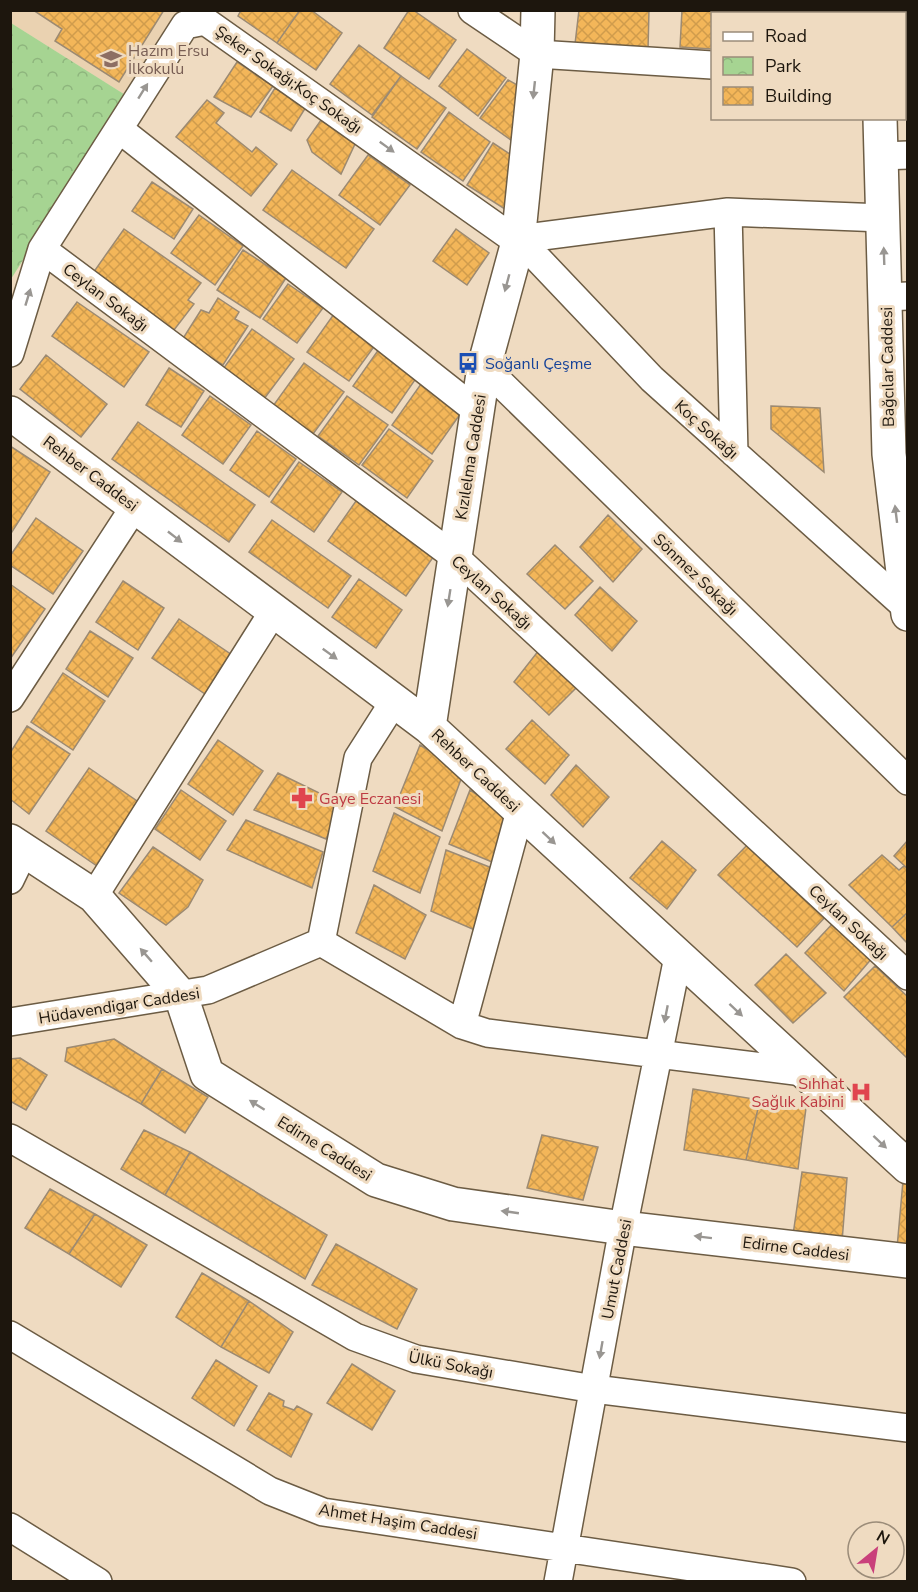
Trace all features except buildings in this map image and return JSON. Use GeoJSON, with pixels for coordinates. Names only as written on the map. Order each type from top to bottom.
{"type":"FeatureCollection","features":[{"type":"Feature","properties":{"kind":"main road","name":"Kızılelma Caddesi"},"geometry":{"type":"LineString","coordinates":[[429,727],[484,367],[519,240],[537,54],[538,10]]}},
{"type":"Feature","properties":{"kind":"main road","name":"Bağcılar Caddesi"},"geometry":{"type":"LineString","coordinates":[[881,120],[894,156],[883,218],[896,297],[889,454],[907,611]]}},
{"type":"Feature","properties":{"kind":"main road","name":"Rehber Caddesi"},"geometry":{"type":"LineString","coordinates":[[10,413],[429,727],[908,1167]]}},
{"type":"Feature","properties":{"kind":"main road","name":"Edirne Caddesi"},"geometry":{"type":"LineString","coordinates":[[15,857],[94,896],[181,996],[207,1074],[376,1180],[453,1204],[623,1228],[908,1261]]}},
{"type":"Feature","properties":{"kind":"street"},"geometry":{"type":"LineString","coordinates":[[472,10],[537,54],[711,64]]}},
{"type":"Feature","properties":{"kind":"street","name":"Şeker Sokağı;Koç Sokağı"},"geometry":{"type":"LineString","coordinates":[[10,353],[42,249],[185,25],[205,21],[519,240]]}},
{"type":"Feature","properties":{"kind":"street"},"geometry":{"type":"LineString","coordinates":[[119,129],[477,411]]}},
{"type":"Feature","properties":{"kind":"street"},"geometry":{"type":"LineString","coordinates":[[728,212],[734,453]]}},
{"type":"Feature","properties":{"kind":"street"},"geometry":{"type":"LineString","coordinates":[[519,240],[728,212],[883,218]]}},
{"type":"Feature","properties":{"kind":"street","name":"Koç Sokağı"},"geometry":{"type":"LineString","coordinates":[[519,240],[652,379],[907,611]]}},
{"type":"Feature","properties":{"kind":"street","name":"Ceylan Sokağı"},"geometry":{"type":"LineString","coordinates":[[42,249],[455,557],[908,976]]}},
{"type":"Feature","properties":{"kind":"street","name":"Sönmez Sokağı"},"geometry":{"type":"LineString","coordinates":[[484,367],[908,781]]}},
{"type":"Feature","properties":{"kind":"street"},"geometry":{"type":"LineString","coordinates":[[10,698],[135,506]]}},
{"type":"Feature","properties":{"kind":"street"},"geometry":{"type":"LineString","coordinates":[[94,896],[273,612]]}},
{"type":"Feature","properties":{"kind":"street"},"geometry":{"type":"LineString","coordinates":[[395,700],[358,758],[321,942],[462,1025],[487,1033],[803,1072]]}},
{"type":"Feature","properties":{"kind":"street"},"geometry":{"type":"LineString","coordinates":[[462,1025],[520,811]]}},
{"type":"Feature","properties":{"kind":"street","name":"Hüdavendigar Caddesi"},"geometry":{"type":"LineString","coordinates":[[10,1022],[208,990],[271,961],[321,942]]}},
{"type":"Feature","properties":{"kind":"street","name":"Umut Caddesi"},"geometry":{"type":"LineString","coordinates":[[558,1581],[623,1228],[678,957]]}},
{"type":"Feature","properties":{"kind":"street","name":"Ülkü Sokağı"},"geometry":{"type":"LineString","coordinates":[[10,1137],[355,1337],[416,1359],[594,1389],[908,1428]]}},
{"type":"Feature","properties":{"kind":"street","name":"Ahmet Haşim Caddesi"},"geometry":{"type":"LineString","coordinates":[[10,1335],[270,1491],[323,1512],[792,1581]]}},
{"type":"Feature","properties":{"kind":"street"},"geometry":{"type":"LineString","coordinates":[[10,1527],[98,1581]]}},
{"type":"Feature","properties":{"kind":"shaded area","name":"Hazım Ersu İlkokulu"},"geometry":{"type":"Polygon","coordinates":[[[10,11],[189,11],[127,96],[11,23],[10,11]]]}},
{"type":"Feature","properties":{"kind":"green space"},"geometry":{"type":"Polygon","coordinates":[[[11,23],[127,96],[11,279],[11,23]]]}},
{"type":"Feature","properties":{"kind":"place","name":"Hazım Ersu İlkokulu"},"geometry":{"type":"Point","coordinates":[111,59]}},
{"type":"Feature","properties":{"kind":"place","name":"Soğanlı Çeşme"},"geometry":{"type":"Point","coordinates":[468,363]}},
{"type":"Feature","properties":{"kind":"place","name":"Gaye Eczanesi"},"geometry":{"type":"Point","coordinates":[302,798]}},
{"type":"Feature","properties":{"kind":"place","name":"Sıhhat Sağlık Kabini"},"geometry":{"type":"Point","coordinates":[861,1092]}}]}
